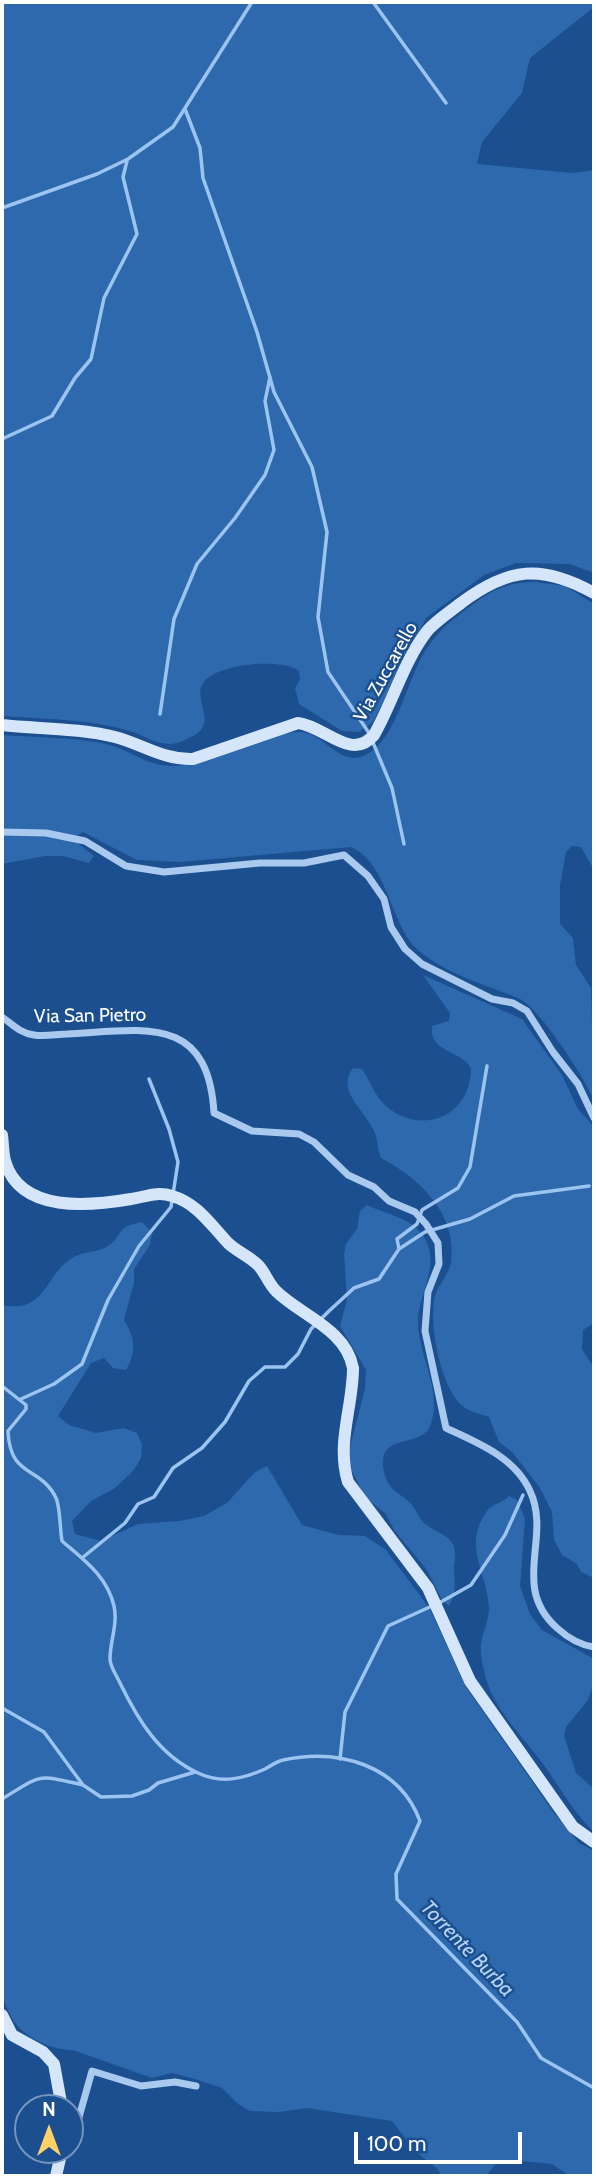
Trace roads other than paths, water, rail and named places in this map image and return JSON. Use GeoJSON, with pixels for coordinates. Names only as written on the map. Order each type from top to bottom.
{"type":"FeatureCollection","features":[{"type":"Feature","properties":{"kind":"street","name":"Via Zuccarello"},"geometry":{"type":"LineString","coordinates":[[2,725],[92,732],[118,738],[151,752],[182,759],[192,759],[298,723],[309,724],[349,746],[367,744],[381,724],[428,630],[485,585],[507,576],[530,572],[571,580],[594,593]]}},
{"type":"Feature","properties":{"kind":"street"},"geometry":{"type":"LineString","coordinates":[[2,832],[46,833],[85,841],[126,866],[164,872],[260,863],[304,863],[344,855],[368,876],[384,900],[391,927],[405,949],[422,964],[492,999],[513,1003],[527,1011],[553,1052],[578,1084],[590,1115],[594,1118]]}},
{"type":"Feature","properties":{"kind":"street","name":"Via San Pietro"},"geometry":{"type":"LineString","coordinates":[[2,1017],[17,1030],[35,1035],[149,1030],[172,1034],[204,1065],[212,1084],[214,1113],[252,1131],[299,1134],[314,1142],[348,1175],[374,1187],[389,1201],[415,1212],[438,1243],[439,1264],[428,1292],[425,1331],[429,1357],[439,1389],[442,1421],[446,1427],[490,1449],[515,1470],[530,1491],[535,1511],[535,1597],[546,1618],[566,1636],[583,1645],[594,1647]]}},
{"type":"Feature","properties":{"kind":"street"},"geometry":{"type":"LineString","coordinates":[[2,1135],[5,1162],[15,1179],[37,1196],[53,1202],[78,1205],[163,1194],[192,1204],[230,1245],[258,1265],[278,1294],[320,1321],[336,1339],[349,1356],[353,1368],[342,1444],[342,1464],[348,1482],[428,1588],[470,1681],[526,1756],[573,1827],[594,1842]]}},
{"type":"Feature","properties":{"kind":"street"},"geometry":{"type":"LineString","coordinates":[[2,2015],[12,2035],[43,2052],[54,2064],[59,2094]]}},
{"type":"Feature","properties":{"kind":"street"},"geometry":{"type":"LineString","coordinates":[[84,2099],[92,2071],[141,2086],[175,2082],[196,2086]]}},
{"type":"Feature","properties":{"kind":"waterway"},"geometry":{"type":"LineString","coordinates":[[2,208],[97,174],[128,159],[173,127],[252,2]]}},
{"type":"Feature","properties":{"kind":"waterway"},"geometry":{"type":"LineString","coordinates":[[373,2],[446,103]]}},
{"type":"Feature","properties":{"kind":"waterway"},"geometry":{"type":"LineString","coordinates":[[185,109],[200,148],[203,178],[257,332],[274,392],[312,467],[327,532],[318,617],[328,672],[369,733],[392,788],[404,844]]}},
{"type":"Feature","properties":{"kind":"waterway"},"geometry":{"type":"LineString","coordinates":[[2,439],[52,416],[75,378],[91,359],[104,298],[137,234],[123,177],[127,161]]}},
{"type":"Feature","properties":{"kind":"waterway"},"geometry":{"type":"LineString","coordinates":[[160,714],[174,619],[197,564],[235,518],[265,475],[274,450],[265,401],[270,377]]}},
{"type":"Feature","properties":{"kind":"waterway"},"geometry":{"type":"LineString","coordinates":[[399,1249],[397,1239],[417,1224],[422,1210],[458,1188],[470,1167],[487,1066]]}},
{"type":"Feature","properties":{"kind":"waterway"},"geometry":{"type":"LineString","coordinates":[[21,1399],[54,1384],[82,1364],[108,1300],[139,1246],[171,1207],[178,1162],[169,1129],[149,1079]]}},
{"type":"Feature","properties":{"kind":"waterway"},"geometry":{"type":"LineString","coordinates":[[82,1558],[125,1523],[138,1504],[154,1497],[173,1468],[202,1448],[225,1422],[249,1381],[265,1367],[285,1367],[298,1354],[311,1329],[354,1288],[379,1279],[399,1249],[425,1232],[470,1219],[514,1196],[589,1186]]}},
{"type":"Feature","properties":{"kind":"waterway","name":"Torrente Burba"},"geometry":{"type":"LineString","coordinates":[[2,1386],[26,1405],[26,1409],[8,1431],[14,1457],[49,1488],[57,1502],[62,1541],[94,1569],[111,1595],[115,1619],[110,1652],[111,1665],[134,1710],[151,1735],[172,1757],[198,1773],[215,1778],[232,1779],[248,1775],[283,1760],[325,1757],[365,1765],[398,1786],[420,1821],[396,1874],[397,1899],[517,2022],[541,2058],[594,2088]]}},
{"type":"Feature","properties":{"kind":"waterway"},"geometry":{"type":"LineString","coordinates":[[439,1603],[471,1585],[505,1535],[523,1495]]}},
{"type":"Feature","properties":{"kind":"waterway"},"geometry":{"type":"LineString","coordinates":[[340,1759],[345,1712],[388,1626],[432,1606]]}},
{"type":"Feature","properties":{"kind":"waterway"},"geometry":{"type":"LineString","coordinates":[[2,1708],[44,1732],[83,1785],[101,1797],[132,1796],[149,1790],[158,1783],[195,1772]]}},
{"type":"Feature","properties":{"kind":"waterway"},"geometry":{"type":"LineString","coordinates":[[2,1799],[40,1778],[83,1785]]}}]}
